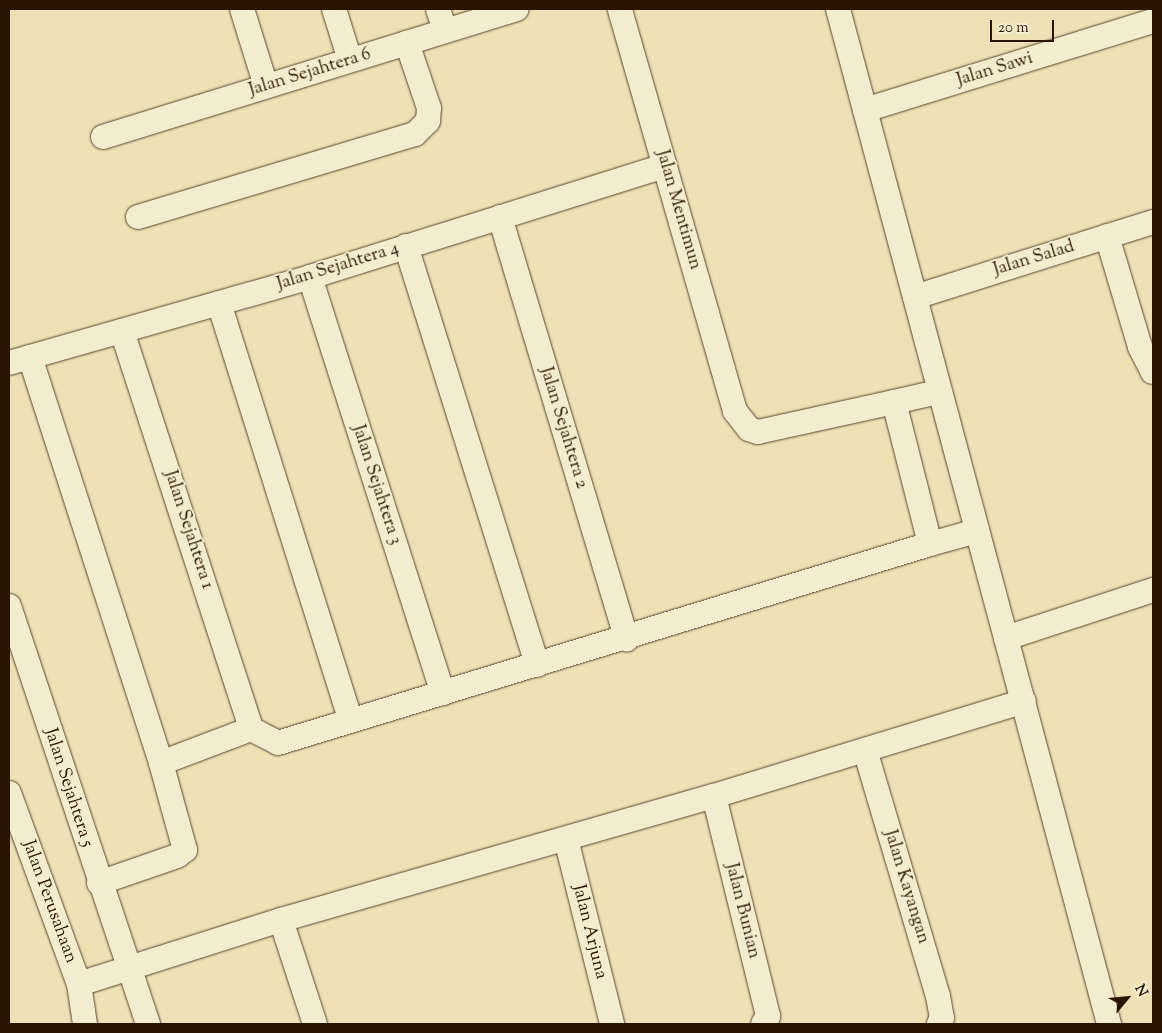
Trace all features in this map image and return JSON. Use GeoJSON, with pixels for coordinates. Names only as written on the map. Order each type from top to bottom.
{"type":"FeatureCollection","features":[{"type":"Feature","properties":{"kind":"street"},"geometry":{"type":"LineString","coordinates":[[242,9],[266,86]]}},
{"type":"Feature","properties":{"kind":"street"},"geometry":{"type":"LineString","coordinates":[[334,9],[350,60]]}},
{"type":"Feature","properties":{"kind":"street","name":"Jalan Sejahtera 6"},"geometry":{"type":"LineString","coordinates":[[103,136],[407,43],[442,20],[517,9]]}},
{"type":"Feature","properties":{"kind":"street","name":"Jalan Mentimun"},"geometry":{"type":"LineString","coordinates":[[620,9],[735,411],[749,429],[758,432],[894,402]]}},
{"type":"Feature","properties":{"kind":"street"},"geometry":{"type":"LineString","coordinates":[[838,9],[915,297],[938,392],[1024,701],[1109,1024]]}},
{"type":"Feature","properties":{"kind":"street","name":"Jalan Sawi"},"geometry":{"type":"LineString","coordinates":[[865,110],[1153,21]]}},
{"type":"Feature","properties":{"kind":"street"},"geometry":{"type":"LineString","coordinates":[[138,217],[415,134],[428,121],[430,108],[407,43]]}},
{"type":"Feature","properties":{"kind":"street","name":"Jalan Sejahtera 4"},"geometry":{"type":"LineString","coordinates":[[19,360],[310,277],[665,166]]}},
{"type":"Feature","properties":{"kind":"street","name":"Jalan Sejahtera 2"},"geometry":{"type":"LineString","coordinates":[[500,217],[627,639]]}},
{"type":"Feature","properties":{"kind":"street","name":"Jalan Salad"},"geometry":{"type":"LineString","coordinates":[[915,297],[1153,222]]}},
{"type":"Feature","properties":{"kind":"street"},"geometry":{"type":"LineString","coordinates":[[1107,236],[1140,347],[1153,372]]}},
{"type":"Feature","properties":{"kind":"street"},"geometry":{"type":"LineString","coordinates":[[406,246],[537,664]]}},
{"type":"Feature","properties":{"kind":"street","name":"Jalan Sejahtera 3"},"geometry":{"type":"LineString","coordinates":[[310,277],[443,692]]}},
{"type":"Feature","properties":{"kind":"street"},"geometry":{"type":"LineString","coordinates":[[219,303],[351,721]]}},
{"type":"Feature","properties":{"kind":"street","name":"Jalan Sejahtera 1"},"geometry":{"type":"LineString","coordinates":[[122,331],[251,729]]}},
{"type":"Feature","properties":{"kind":"street"},"geometry":{"type":"LineString","coordinates":[[19,360],[161,763],[185,850],[177,856],[99,883]]}},
{"type":"Feature","properties":{"kind":"street"},"geometry":{"type":"LineString","coordinates":[[930,544],[894,402],[938,392]]}},
{"type":"Feature","properties":{"kind":"street"},"geometry":{"type":"LineString","coordinates":[[161,763],[251,729],[278,743],[443,692],[627,639],[977,531]]}},
{"type":"Feature","properties":{"kind":"street"},"geometry":{"type":"LineString","coordinates":[[1006,638],[1153,590]]}},
{"type":"Feature","properties":{"kind":"street","name":"Jalan Sejahtera 5"},"geometry":{"type":"LineString","coordinates":[[9,606],[99,883],[148,1024]]}},
{"type":"Feature","properties":{"kind":"street"},"geometry":{"type":"LineString","coordinates":[[79,984],[281,920],[714,796],[1024,701]]}},
{"type":"Feature","properties":{"kind":"street","name":"Jalan Kayangan"},"geometry":{"type":"LineString","coordinates":[[864,750],[938,996],[942,1018],[939,1024]]}},
{"type":"Feature","properties":{"kind":"street","name":"Jalan Perusahaan"},"geometry":{"type":"LineString","coordinates":[[9,793],[79,984],[85,1024]]}},
{"type":"Feature","properties":{"kind":"street","name":"Jalan Bunian"},"geometry":{"type":"LineString","coordinates":[[714,796],[768,1016],[763,1024]]}},
{"type":"Feature","properties":{"kind":"street","name":"Jalan Arjuna"},"geometry":{"type":"LineString","coordinates":[[566,839],[612,1024]]}},
{"type":"Feature","properties":{"kind":"street"},"geometry":{"type":"LineString","coordinates":[[281,920],[314,1024]]}}]}
